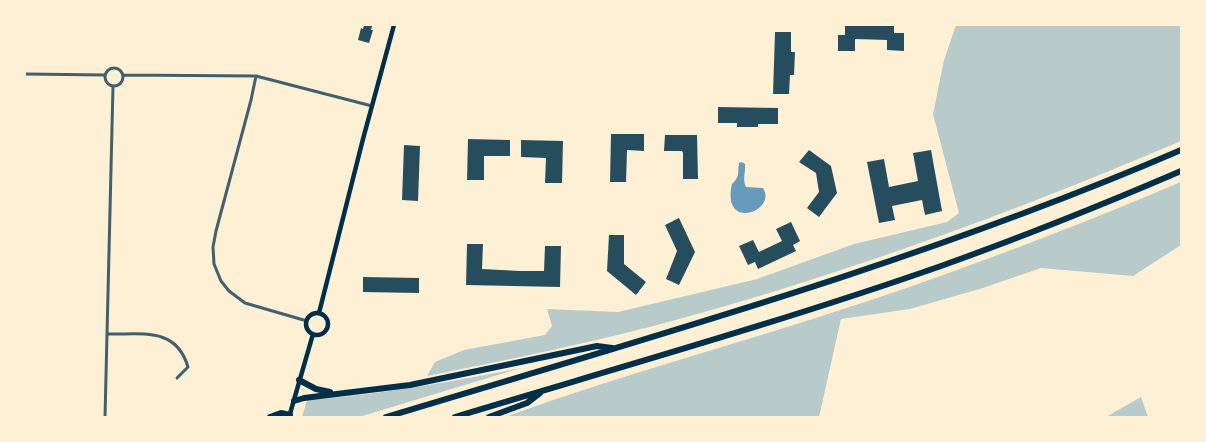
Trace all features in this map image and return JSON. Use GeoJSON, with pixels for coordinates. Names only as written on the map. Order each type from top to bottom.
{"type":"FeatureCollection","features":[{"type":"Feature","properties":{"kind":"highway"},"geometry":{"type":"LineString","coordinates":[[386,417],[800,292],[888,263],[1031,211],[1181,150]]}},
{"type":"Feature","properties":{"kind":"highway"},"geometry":{"type":"LineString","coordinates":[[455,417],[808,310],[932,269],[1037,230],[1181,171]]}},
{"type":"Feature","properties":{"kind":"highway"},"geometry":{"type":"LineString","coordinates":[[294,401],[304,398],[410,385],[481,372],[598,346],[614,348]]}},
{"type":"Feature","properties":{"kind":"highway"},"geometry":{"type":"LineString","coordinates":[[299,380],[316,389],[336,394]]}},
{"type":"Feature","properties":{"kind":"highway"},"geometry":{"type":"LineString","coordinates":[[490,417],[527,403],[546,389]]}},
{"type":"Feature","properties":{"kind":"highway"},"geometry":{"type":"LineString","coordinates":[[270,417],[281,413],[290,416]]}},
{"type":"Feature","properties":{"kind":"main road"},"geometry":{"type":"LineString","coordinates":[[319,313],[394,25]]}},
{"type":"Feature","properties":{"kind":"main road"},"geometry":{"type":"LineString","coordinates":[[319,313],[326,318],[328,326],[320,334],[313,334],[306,326],[307,321],[309,316],[319,313]]}},
{"type":"Feature","properties":{"kind":"main road"},"geometry":{"type":"LineString","coordinates":[[290,416],[313,334]]}},
{"type":"Feature","properties":{"kind":"street"},"geometry":{"type":"LineString","coordinates":[[105,75],[108,70],[113,68],[119,69],[123,76],[121,82],[113,86]]}},
{"type":"Feature","properties":{"kind":"street"},"geometry":{"type":"LineString","coordinates":[[25,74],[105,75]]}},
{"type":"Feature","properties":{"kind":"street"},"geometry":{"type":"LineString","coordinates":[[105,75],[108,84],[113,86]]}},
{"type":"Feature","properties":{"kind":"street"},"geometry":{"type":"LineString","coordinates":[[123,76],[256,76],[372,106]]}},
{"type":"Feature","properties":{"kind":"street"},"geometry":{"type":"LineString","coordinates":[[256,76],[216,231],[213,247],[214,264],[225,286],[245,303],[307,321]]}},
{"type":"Feature","properties":{"kind":"street"},"geometry":{"type":"LineString","coordinates":[[105,417],[113,86]]}},
{"type":"Feature","properties":{"kind":"street"},"geometry":{"type":"LineString","coordinates":[[107,334],[156,335],[168,338],[177,346],[188,368],[177,378]]}},
{"type":"Feature","properties":{"kind":"shaded area"},"geometry":{"type":"Polygon","coordinates":[[[956,25],[1181,25],[1181,141],[1059,191],[935,238],[747,300],[620,334],[427,376],[435,362],[464,350],[545,335],[552,326],[547,309],[618,312],[757,279],[854,244],[947,222],[959,213],[933,114],[944,60],[956,25]]]}},
{"type":"Feature","properties":{"kind":"shaded area"},"geometry":{"type":"Polygon","coordinates":[[[1181,182],[1181,245],[1133,276],[1041,268],[983,288],[910,309],[841,319],[819,417],[505,417],[596,386],[910,287],[1027,244],[1181,182]]]}},
{"type":"Feature","properties":{"kind":"shaded area"},"geometry":{"type":"Polygon","coordinates":[[[521,368],[359,417],[302,417],[307,400],[441,383],[521,368]]]}},
{"type":"Feature","properties":{"kind":"shaded area"},"geometry":{"type":"Polygon","coordinates":[[[1141,397],[1148,417],[1106,417],[1141,397]]]}},
{"type":"Feature","properties":{"kind":"water"},"geometry":{"type":"Polygon","coordinates":[[[739,163],[745,164],[744,181],[746,187],[763,188],[766,196],[763,204],[749,213],[741,212],[734,208],[731,199],[732,184],[738,176],[739,163]]]}},
{"type":"Feature","properties":{"kind":"building"},"geometry":{"type":"Polygon","coordinates":[[[364,25],[372,26],[371,30],[373,30],[369,43],[358,40],[361,28],[363,29],[364,25]]]}},
{"type":"Feature","properties":{"kind":"building"},"geometry":{"type":"Polygon","coordinates":[[[845,25],[894,25],[894,33],[904,33],[904,51],[887,50],[887,40],[855,39],[855,51],[838,51],[838,35],[845,35],[845,25]]]}},
{"type":"Feature","properties":{"kind":"building"},"geometry":{"type":"Polygon","coordinates":[[[775,32],[791,32],[791,52],[795,52],[794,75],[790,75],[789,94],[773,94],[775,32]]]}},
{"type":"Feature","properties":{"kind":"building"},"geometry":{"type":"Polygon","coordinates":[[[718,107],[778,108],[778,124],[758,124],[758,127],[737,127],[737,123],[718,123],[718,107]]]}},
{"type":"Feature","properties":{"kind":"building"},"geometry":{"type":"Polygon","coordinates":[[[611,134],[644,134],[644,151],[627,150],[626,182],[610,182],[611,134]]]}},
{"type":"Feature","properties":{"kind":"building"},"geometry":{"type":"Polygon","coordinates":[[[665,135],[697,135],[698,179],[683,179],[683,153],[682,151],[664,151],[665,135]]]}},
{"type":"Feature","properties":{"kind":"building"},"geometry":{"type":"Polygon","coordinates":[[[468,139],[510,140],[510,156],[484,156],[484,180],[467,180],[468,139]]]}},
{"type":"Feature","properties":{"kind":"building"},"geometry":{"type":"Polygon","coordinates":[[[521,140],[563,141],[562,183],[545,183],[546,158],[521,157],[521,140]]]}},
{"type":"Feature","properties":{"kind":"building"},"geometry":{"type":"Polygon","coordinates":[[[404,145],[420,146],[418,201],[402,200],[404,145]]]}},
{"type":"Feature","properties":{"kind":"building"},"geometry":{"type":"Polygon","coordinates":[[[809,150],[831,166],[837,193],[819,217],[807,208],[819,192],[816,173],[799,162],[809,150]]]}},
{"type":"Feature","properties":{"kind":"building"},"geometry":{"type":"Polygon","coordinates":[[[931,150],[942,211],[925,215],[922,200],[892,206],[895,220],[879,223],[867,162],[884,159],[889,187],[918,181],[913,153],[931,150]]]}},
{"type":"Feature","properties":{"kind":"building"},"geometry":{"type":"Polygon","coordinates":[[[679,218],[695,252],[679,285],[666,279],[677,251],[665,225],[679,218]]]}},
{"type":"Feature","properties":{"kind":"building"},"geometry":{"type":"Polygon","coordinates":[[[791,222],[800,241],[793,245],[796,251],[758,269],[755,262],[748,265],[739,246],[753,240],[759,252],[782,241],[776,229],[791,222]]]}},
{"type":"Feature","properties":{"kind":"building"},"geometry":{"type":"Polygon","coordinates":[[[609,235],[624,235],[624,264],[646,282],[636,295],[607,271],[609,235]]]}},
{"type":"Feature","properties":{"kind":"building"},"geometry":{"type":"Polygon","coordinates":[[[467,244],[483,244],[482,269],[520,271],[544,271],[545,246],[561,246],[560,287],[466,285],[467,244]]]}},
{"type":"Feature","properties":{"kind":"building"},"geometry":{"type":"Polygon","coordinates":[[[363,277],[419,278],[419,293],[363,292],[363,277]]]}}]}
